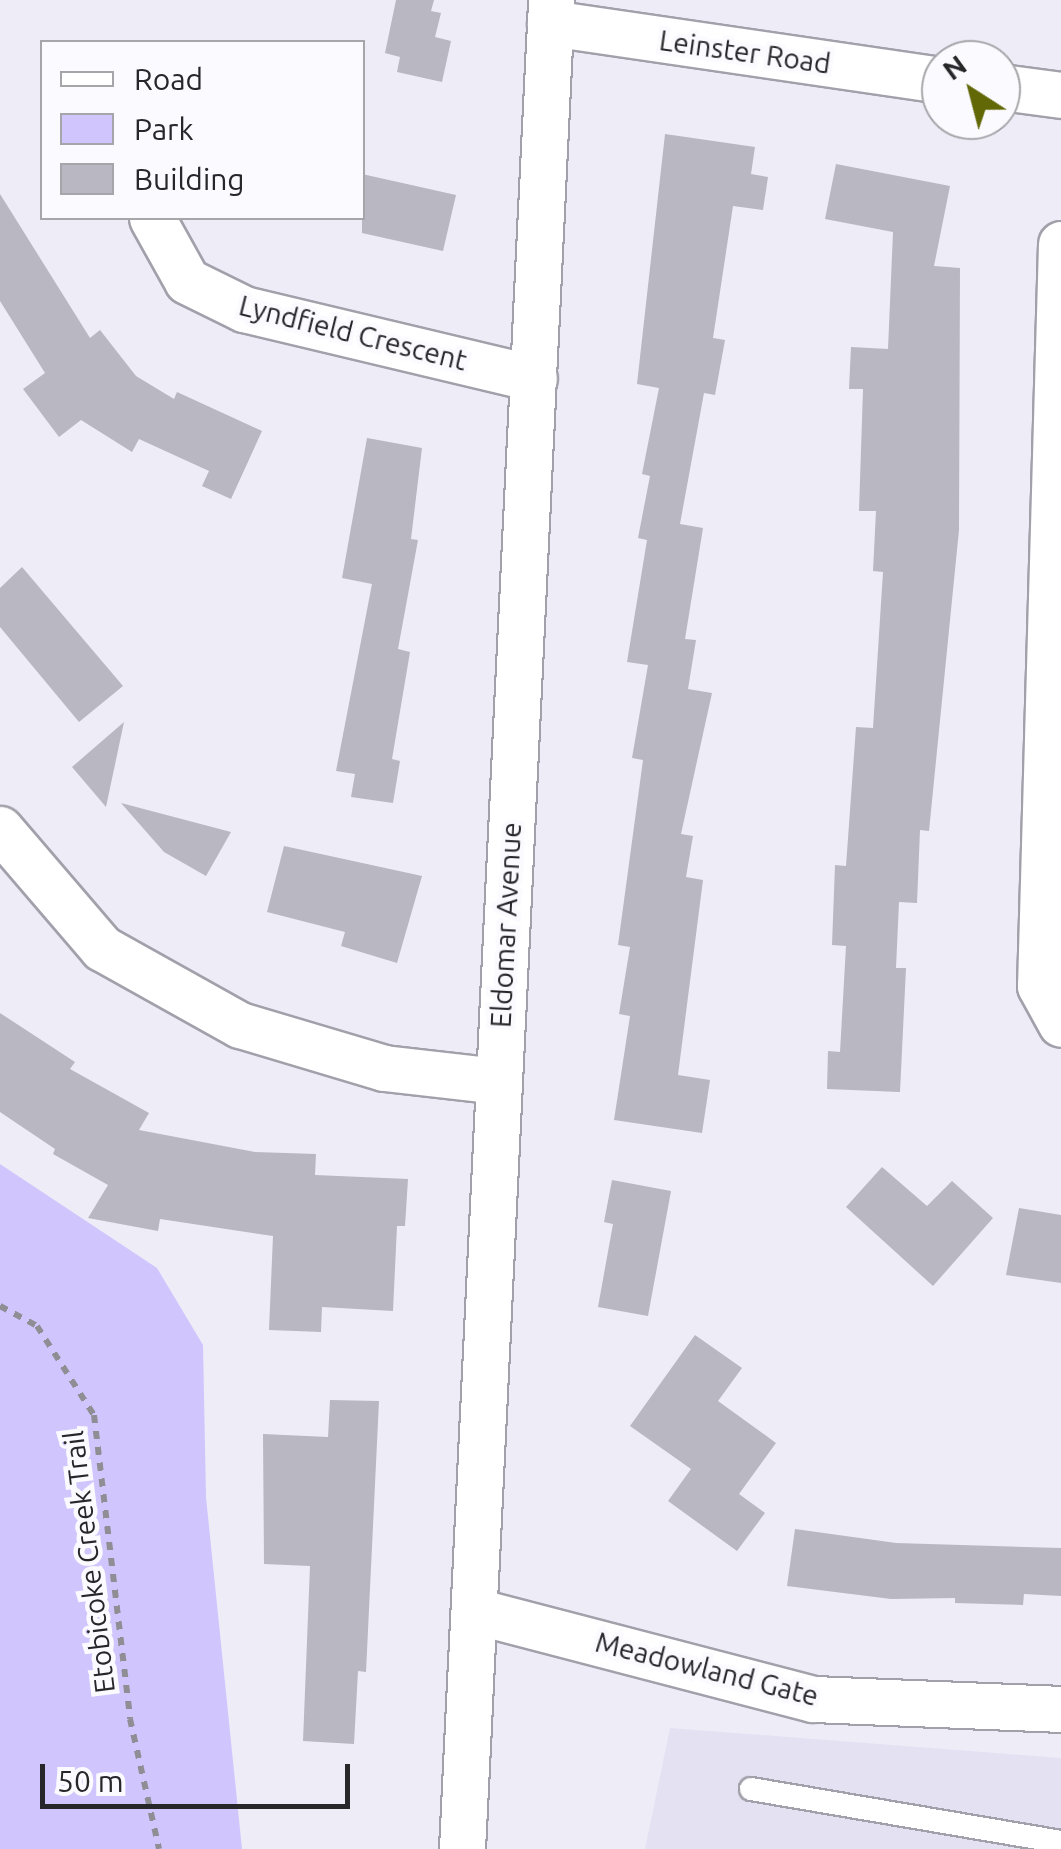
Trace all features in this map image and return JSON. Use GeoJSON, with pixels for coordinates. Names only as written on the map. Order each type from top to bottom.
{"type":"FeatureCollection","features":[{"type":"Feature","properties":{"kind":"street","name":"Leinster Road"},"geometry":{"type":"LineString","coordinates":[[550,12],[921,77]]}},
{"type":"Feature","properties":{"kind":"street","name":"Eldomar Avenue"},"geometry":{"type":"LineString","coordinates":[[462,1849],[550,12]]}},
{"type":"Feature","properties":{"kind":"street"},"geometry":{"type":"LineString","coordinates":[[1021,90],[1061,95]]}},
{"type":"Feature","properties":{"kind":"street","name":"Lyndfield Crescent"},"geometry":{"type":"LineString","coordinates":[[153,220],[187,281],[244,309],[534,378]]}},
{"type":"Feature","properties":{"kind":"street"},"geometry":{"type":"LineString","coordinates":[[1061,244],[1058,490],[1040,986],[1061,1024]]}},
{"type":"Feature","properties":{"kind":"street"},"geometry":{"type":"LineString","coordinates":[[0,829],[102,948],[240,1026],[384,1068],[498,1082]]}},
{"type":"Feature","properties":{"kind":"street","name":"Meadowland Gate"},"geometry":{"type":"LineString","coordinates":[[475,1611],[813,1699],[1061,1709]]}},
{"type":"Feature","properties":{"kind":"lane"},"geometry":{"type":"LineString","coordinates":[[751,1790],[1061,1842]]}},
{"type":"Feature","properties":{"kind":"path","name":"Etobicoke Creek Trail"},"geometry":{"type":"LineString","coordinates":[[0,1306],[37,1326],[94,1414],[130,1719],[159,1849]]}},
{"type":"Feature","properties":{"kind":"shaded area"},"geometry":{"type":"Polygon","coordinates":[[[670,1728],[1061,1758],[1061,1849],[645,1849],[670,1728]]]}},
{"type":"Feature","properties":{"kind":"green space"},"geometry":{"type":"Polygon","coordinates":[[[0,1164],[157,1268],[203,1345],[206,1497],[242,1849],[0,1849],[0,1164]]]}},
{"type":"Feature","properties":{"kind":"building"},"geometry":{"type":"Polygon","coordinates":[[[396,0],[434,0],[431,11],[441,13],[435,37],[451,41],[442,82],[397,72],[400,57],[385,53],[396,0]]]}},
{"type":"Feature","properties":{"kind":"building"},"geometry":{"type":"Polygon","coordinates":[[[665,134],[755,147],[751,174],[768,177],[763,210],[733,206],[713,338],[725,340],[715,395],[704,393],[680,524],[703,528],[685,639],[696,640],[688,689],[712,693],[681,834],[693,836],[686,877],[703,880],[678,1075],[710,1080],[702,1133],[614,1120],[630,1016],[619,1014],[630,947],[618,945],[643,760],[632,758],[648,665],[627,662],[647,540],[638,538],[650,476],[642,474],[659,388],[637,384],[665,134]]]}},
{"type":"Feature","properties":{"kind":"building"},"geometry":{"type":"Polygon","coordinates":[[[836,164],[950,186],[934,266],[960,268],[959,530],[929,831],[920,830],[917,903],[899,902],[896,968],[906,968],[900,1092],[827,1089],[828,1051],[840,1052],[846,946],[832,945],[835,865],[846,866],[856,727],[873,728],[883,572],[873,571],[876,511],[859,511],[863,389],[849,389],[851,347],[888,349],[893,232],[825,219],[836,164]]]}},
{"type":"Feature","properties":{"kind":"building"},"geometry":{"type":"Polygon","coordinates":[[[365,175],[456,195],[443,251],[362,233],[365,175]]]}},
{"type":"Feature","properties":{"kind":"building"},"geometry":{"type":"Polygon","coordinates":[[[0,194],[90,338],[100,330],[136,376],[174,399],[177,392],[262,431],[231,499],[202,486],[209,471],[139,439],[132,452],[81,420],[59,437],[23,389],[45,373],[0,301],[0,194]]]}},
{"type":"Feature","properties":{"kind":"building"},"geometry":{"type":"Polygon","coordinates":[[[367,438],[422,448],[411,539],[418,540],[398,649],[410,652],[392,759],[400,761],[393,803],[351,797],[355,774],[336,771],[372,584],[342,578],[367,438]]]}},
{"type":"Feature","properties":{"kind":"building"},"geometry":{"type":"Polygon","coordinates":[[[22,567],[123,686],[79,722],[0,627],[0,588],[22,567]]]}},
{"type":"Feature","properties":{"kind":"building"},"geometry":{"type":"Polygon","coordinates":[[[124,722],[106,807],[72,767],[124,722]]]}},
{"type":"Feature","properties":{"kind":"building"},"geometry":{"type":"Polygon","coordinates":[[[121,803],[231,832],[206,876],[164,852],[121,803]]]}},
{"type":"Feature","properties":{"kind":"building"},"geometry":{"type":"Polygon","coordinates":[[[284,846],[422,876],[397,963],[341,946],[345,932],[267,912],[284,846]]]}},
{"type":"Feature","properties":{"kind":"building"},"geometry":{"type":"Polygon","coordinates":[[[0,1013],[75,1062],[70,1069],[149,1113],[139,1130],[255,1152],[316,1154],[315,1175],[408,1179],[405,1226],[397,1226],[393,1311],[322,1307],[321,1332],[269,1330],[273,1236],[160,1219],[158,1231],[88,1218],[108,1185],[53,1154],[55,1149],[0,1112],[0,1013]]]}},
{"type":"Feature","properties":{"kind":"building"},"geometry":{"type":"Polygon","coordinates":[[[882,1167],[927,1206],[952,1181],[993,1218],[933,1286],[846,1207],[882,1167]]]}},
{"type":"Feature","properties":{"kind":"building"},"geometry":{"type":"Polygon","coordinates":[[[612,1180],[671,1191],[648,1316],[598,1307],[613,1224],[604,1222],[612,1180]]]}},
{"type":"Feature","properties":{"kind":"building"},"geometry":{"type":"Polygon","coordinates":[[[1019,1208],[1061,1215],[1061,1283],[1006,1275],[1019,1208]]]}},
{"type":"Feature","properties":{"kind":"building"},"geometry":{"type":"Polygon","coordinates":[[[695,1335],[742,1368],[718,1401],[776,1443],[739,1494],[765,1513],[737,1551],[668,1501],[691,1469],[630,1426],[695,1335]]]}},
{"type":"Feature","properties":{"kind":"building"},"geometry":{"type":"Polygon","coordinates":[[[330,1400],[379,1401],[366,1672],[358,1671],[354,1744],[303,1741],[310,1566],[264,1564],[263,1434],[328,1437],[330,1400]]]}},
{"type":"Feature","properties":{"kind":"building"},"geometry":{"type":"Polygon","coordinates":[[[795,1529],[896,1543],[1061,1548],[1061,1596],[1024,1594],[1023,1605],[955,1603],[955,1598],[891,1599],[787,1586],[795,1529]]]}}]}
